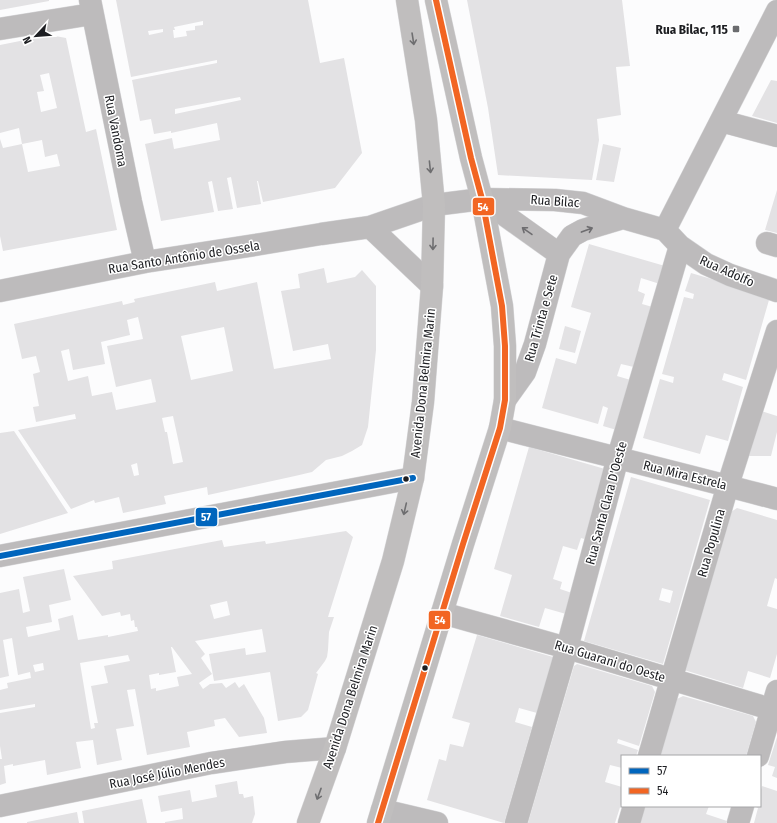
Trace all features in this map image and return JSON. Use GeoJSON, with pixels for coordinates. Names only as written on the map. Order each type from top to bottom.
{"type":"FeatureCollection","features":[{"type":"Feature","properties":{"kind":"main road","name":"Avenida Dona Belmira Marin"},"geometry":{"type":"LineString","coordinates":[[308,823],[335,748],[393,562],[413,478],[423,402],[432,286],[434,205],[426,120],[407,0]]}},
{"type":"Feature","properties":{"kind":"main road"},"geometry":{"type":"LineString","coordinates":[[380,816],[500,428],[505,400],[505,346],[502,306],[482,199],[471,158],[436,0]]}},
{"type":"Feature","properties":{"kind":"street"},"geometry":{"type":"LineString","coordinates":[[0,29],[91,7]]}},
{"type":"Feature","properties":{"kind":"street","name":"Rua Vandoma"},"geometry":{"type":"LineString","coordinates":[[91,7],[131,202],[145,262]]}},
{"type":"Feature","properties":{"kind":"street"},"geometry":{"type":"LineString","coordinates":[[665,230],[721,120],[775,21]]}},
{"type":"Feature","properties":{"kind":"street"},"geometry":{"type":"LineString","coordinates":[[721,120],[777,136]]}},
{"type":"Feature","properties":{"kind":"street","name":"Rua Bilac"},"geometry":{"type":"LineString","coordinates":[[434,205],[482,199],[555,200],[583,202],[623,218]]}},
{"type":"Feature","properties":{"kind":"street"},"geometry":{"type":"LineString","coordinates":[[482,199],[559,254],[572,236],[583,230],[623,218],[665,230],[680,246]]}},
{"type":"Feature","properties":{"kind":"street","name":"Rua Santo Antônio de Ossela"},"geometry":{"type":"LineString","coordinates":[[0,291],[145,262],[370,227],[434,205]]}},
{"type":"Feature","properties":{"kind":"street"},"geometry":{"type":"LineString","coordinates":[[370,227],[432,286]]}},
{"type":"Feature","properties":{"kind":"street","name":"Rua Adolfo"},"geometry":{"type":"LineString","coordinates":[[680,246],[706,264],[730,275],[777,291]]}},
{"type":"Feature","properties":{"kind":"street","name":"Rua Santa Clara D'Oeste"},"geometry":{"type":"LineString","coordinates":[[516,823],[567,648],[618,457],[680,246]]}},
{"type":"Feature","properties":{"kind":"street","name":"Rua Trinta e Sete"},"geometry":{"type":"LineString","coordinates":[[505,400],[525,372],[535,344],[559,254]]}},
{"type":"Feature","properties":{"kind":"street","name":"Rua Populina"},"geometry":{"type":"LineString","coordinates":[[649,755],[728,485],[777,331]]}},
{"type":"Feature","properties":{"kind":"street","name":"Rua Mira Estrela"},"geometry":{"type":"LineString","coordinates":[[500,428],[728,485],[777,499]]}},
{"type":"Feature","properties":{"kind":"street"},"geometry":{"type":"LineString","coordinates":[[0,556],[413,478]]}},
{"type":"Feature","properties":{"kind":"street","name":"Rua Guarani do Oeste"},"geometry":{"type":"LineString","coordinates":[[442,613],[567,648],[672,680],[775,704]]}},
{"type":"Feature","properties":{"kind":"street"},"geometry":{"type":"LineString","coordinates":[[758,755],[775,704]]}},
{"type":"Feature","properties":{"kind":"street","name":"Rua José Júlio Mendes"},"geometry":{"type":"LineString","coordinates":[[0,806],[211,763],[285,752],[335,748]]}},
{"type":"Feature","properties":{"kind":"street"},"geometry":{"type":"LineString","coordinates":[[629,823],[634,807]]}},
{"type":"Feature","properties":{"kind":"street"},"geometry":{"type":"LineString","coordinates":[[738,823],[743,807]]}},
{"type":"Feature","properties":{"kind":"street"},"geometry":{"type":"LineString","coordinates":[[380,816],[437,823]]}},
{"type":"Feature","properties":{"kind":"building"},"geometry":{"type":"Polygon","coordinates":[[[0,0],[49,0],[49,1],[0,10],[0,0]]]}},
{"type":"Feature","properties":{"kind":"building"},"geometry":{"type":"Polygon","coordinates":[[[116,0],[308,0],[320,63],[344,58],[362,153],[335,188],[263,202],[257,181],[261,204],[237,208],[231,177],[227,178],[233,209],[218,211],[212,181],[208,182],[214,212],[161,221],[145,144],[172,138],[174,149],[220,140],[217,123],[171,133],[171,131],[154,134],[151,119],[140,121],[132,80],[217,63],[217,60],[131,77],[116,0]],[[203,21],[174,27],[174,38],[187,36],[186,31],[195,30],[195,26],[203,25],[203,21]],[[163,29],[148,31],[149,35],[163,32],[163,29]],[[240,97],[175,109],[175,114],[241,100],[240,97]]]}},
{"type":"Feature","properties":{"kind":"building"},"geometry":{"type":"Polygon","coordinates":[[[467,0],[622,0],[630,66],[616,67],[621,115],[597,119],[599,140],[592,180],[498,175],[488,108],[467,0]]]}},
{"type":"Feature","properties":{"kind":"building"},"geometry":{"type":"Polygon","coordinates":[[[50,35],[66,38],[86,132],[96,129],[117,230],[3,251],[0,236],[0,139],[3,148],[22,144],[19,128],[0,133],[0,45],[50,35]],[[49,73],[40,75],[44,91],[37,92],[41,112],[57,108],[49,73]],[[42,140],[22,144],[28,172],[60,166],[57,154],[45,157],[42,140]]]}},
{"type":"Feature","properties":{"kind":"building"},"geometry":{"type":"Polygon","coordinates":[[[771,80],[777,81],[777,123],[752,116],[771,80]]]}},
{"type":"Feature","properties":{"kind":"building"},"geometry":{"type":"Polygon","coordinates":[[[603,144],[621,148],[614,182],[596,180],[603,144]]]}},
{"type":"Feature","properties":{"kind":"building"},"geometry":{"type":"Polygon","coordinates":[[[777,190],[777,233],[765,230],[777,190]]]}},
{"type":"Feature","properties":{"kind":"building"},"geometry":{"type":"Polygon","coordinates":[[[589,244],[665,266],[663,285],[641,278],[638,291],[645,294],[642,304],[656,308],[638,368],[621,364],[617,376],[634,381],[620,431],[603,426],[608,408],[603,406],[598,424],[542,408],[556,358],[576,364],[591,313],[571,307],[589,244]]]}},
{"type":"Feature","properties":{"kind":"building"},"geometry":{"type":"Polygon","coordinates":[[[324,268],[327,283],[355,277],[362,270],[376,286],[376,350],[368,427],[362,445],[342,456],[326,460],[312,472],[295,476],[208,495],[207,487],[164,496],[166,504],[123,513],[119,497],[95,503],[94,500],[71,509],[18,430],[76,419],[75,414],[36,422],[33,407],[39,406],[33,374],[40,372],[36,356],[22,359],[14,324],[122,301],[123,305],[135,302],[134,299],[215,282],[217,291],[257,282],[274,369],[331,359],[328,344],[293,351],[281,291],[300,288],[298,274],[324,268]],[[138,317],[127,320],[130,335],[101,342],[105,364],[73,370],[69,349],[61,351],[68,381],[88,376],[92,396],[112,392],[116,410],[156,402],[151,379],[116,387],[107,346],[143,339],[138,317]],[[224,327],[181,336],[191,380],[233,371],[224,327]],[[173,416],[162,418],[165,432],[167,432],[173,464],[183,462],[173,416]],[[137,463],[131,465],[134,476],[139,475],[137,463]]]}},
{"type":"Feature","properties":{"kind":"building"},"geometry":{"type":"Polygon","coordinates":[[[691,273],[766,295],[769,300],[746,380],[724,373],[722,380],[743,387],[728,441],[706,435],[700,454],[643,438],[660,379],[673,383],[674,377],[662,374],[684,297],[693,299],[694,294],[685,291],[691,273]]]}},
{"type":"Feature","properties":{"kind":"building"},"geometry":{"type":"Polygon","coordinates":[[[565,326],[581,331],[575,353],[559,349],[565,326]]]}},
{"type":"Feature","properties":{"kind":"building"},"geometry":{"type":"Polygon","coordinates":[[[761,411],[777,416],[777,432],[771,456],[748,456],[761,411]]]}},
{"type":"Feature","properties":{"kind":"building"},"geometry":{"type":"Polygon","coordinates":[[[14,431],[68,513],[0,534],[0,433],[14,431]]]}},
{"type":"Feature","properties":{"kind":"building"},"geometry":{"type":"Polygon","coordinates":[[[529,447],[605,469],[588,540],[581,538],[577,550],[563,546],[553,579],[562,582],[560,589],[572,593],[566,614],[545,608],[539,627],[500,616],[512,575],[494,569],[529,447]]]}},
{"type":"Feature","properties":{"kind":"building"},"geometry":{"type":"Polygon","coordinates":[[[631,477],[710,500],[663,664],[584,641],[631,477]],[[662,588],[659,600],[670,603],[673,591],[662,588]]]}},
{"type":"Feature","properties":{"kind":"building"},"geometry":{"type":"Polygon","coordinates":[[[737,508],[777,520],[777,579],[775,578],[767,606],[777,609],[777,654],[770,678],[748,671],[743,688],[684,670],[731,512],[737,508]]]}},
{"type":"Feature","properties":{"kind":"building"},"geometry":{"type":"Polygon","coordinates":[[[346,531],[353,537],[328,617],[334,617],[329,632],[327,657],[316,673],[318,674],[308,710],[301,717],[278,721],[270,672],[214,681],[209,654],[245,648],[246,655],[266,652],[262,629],[195,641],[205,654],[201,658],[212,674],[199,683],[203,689],[210,684],[222,683],[226,688],[235,682],[239,688],[244,684],[264,718],[267,733],[239,737],[225,718],[214,720],[215,726],[187,732],[190,747],[147,755],[135,689],[127,690],[134,726],[116,729],[122,760],[97,765],[93,740],[76,742],[81,768],[47,775],[45,760],[13,766],[13,764],[4,766],[6,783],[0,785],[0,759],[2,759],[0,746],[0,713],[35,707],[35,704],[0,710],[0,690],[8,688],[7,683],[31,678],[30,672],[18,675],[12,638],[3,640],[9,676],[0,678],[0,593],[19,589],[23,613],[30,611],[23,577],[64,569],[71,600],[49,605],[52,622],[26,627],[28,637],[60,630],[58,619],[73,615],[78,640],[108,635],[108,637],[138,631],[137,627],[135,627],[134,620],[131,621],[130,614],[121,616],[120,612],[102,616],[73,576],[113,569],[112,561],[222,540],[224,547],[265,541],[266,544],[346,531]],[[227,601],[210,605],[214,619],[230,615],[227,601]],[[171,647],[176,672],[149,675],[151,689],[156,688],[156,691],[179,686],[177,677],[192,674],[171,647]],[[128,655],[80,663],[91,729],[95,728],[94,723],[98,723],[91,686],[108,683],[104,666],[130,661],[128,655]],[[43,663],[33,665],[35,672],[44,670],[43,663]]]}},
{"type":"Feature","properties":{"kind":"building"},"geometry":{"type":"Polygon","coordinates":[[[477,635],[553,657],[537,713],[519,708],[515,722],[532,727],[504,823],[427,800],[439,759],[446,761],[450,744],[463,747],[470,723],[452,718],[477,635]]]}},
{"type":"Feature","properties":{"kind":"building"},"geometry":{"type":"Polygon","coordinates":[[[577,664],[652,686],[655,692],[639,746],[618,739],[617,743],[638,750],[636,755],[621,755],[621,768],[610,765],[605,782],[621,787],[621,804],[615,823],[528,823],[574,666],[577,664]]]}},
{"type":"Feature","properties":{"kind":"building"},"geometry":{"type":"Polygon","coordinates":[[[683,696],[753,716],[756,722],[746,755],[660,755],[677,699],[683,696]]]}},
{"type":"Feature","properties":{"kind":"building"},"geometry":{"type":"Polygon","coordinates":[[[777,737],[777,778],[772,776],[775,767],[768,765],[777,737]]]}},
{"type":"Feature","properties":{"kind":"building"},"geometry":{"type":"Polygon","coordinates":[[[237,781],[239,794],[243,794],[244,798],[253,796],[255,814],[252,823],[165,823],[183,819],[182,808],[161,812],[158,796],[190,790],[192,802],[217,797],[215,785],[237,781]]]}},
{"type":"Feature","properties":{"kind":"building"},"geometry":{"type":"Polygon","coordinates":[[[762,786],[777,791],[777,823],[754,823],[758,808],[756,807],[761,807],[762,786]]]}},
{"type":"Feature","properties":{"kind":"building"},"geometry":{"type":"Polygon","coordinates":[[[142,799],[147,823],[84,823],[82,811],[142,799]]]}},
{"type":"Feature","properties":{"kind":"building"},"geometry":{"type":"Polygon","coordinates":[[[645,807],[709,807],[706,814],[727,821],[726,823],[639,823],[645,807]]]}},
{"type":"Feature","properties":{"kind":"building"},"geometry":{"type":"Polygon","coordinates":[[[77,812],[79,823],[27,823],[27,822],[77,812]]]}},
{"type":"Feature","properties":{"kind":"transit line","name":"54"},"geometry":{"type":"LineString","coordinates":[[378,823],[500,428],[505,400],[505,346],[502,306],[482,199],[471,158],[436,0]]}},
{"type":"Feature","properties":{"kind":"transit line","name":"57"},"geometry":{"type":"LineString","coordinates":[[0,556],[413,478]]}},
{"type":"Feature","properties":{"kind":"place","name":"Rua Bilac, 115"},"geometry":{"type":"Point","coordinates":[736,29]}}]}
